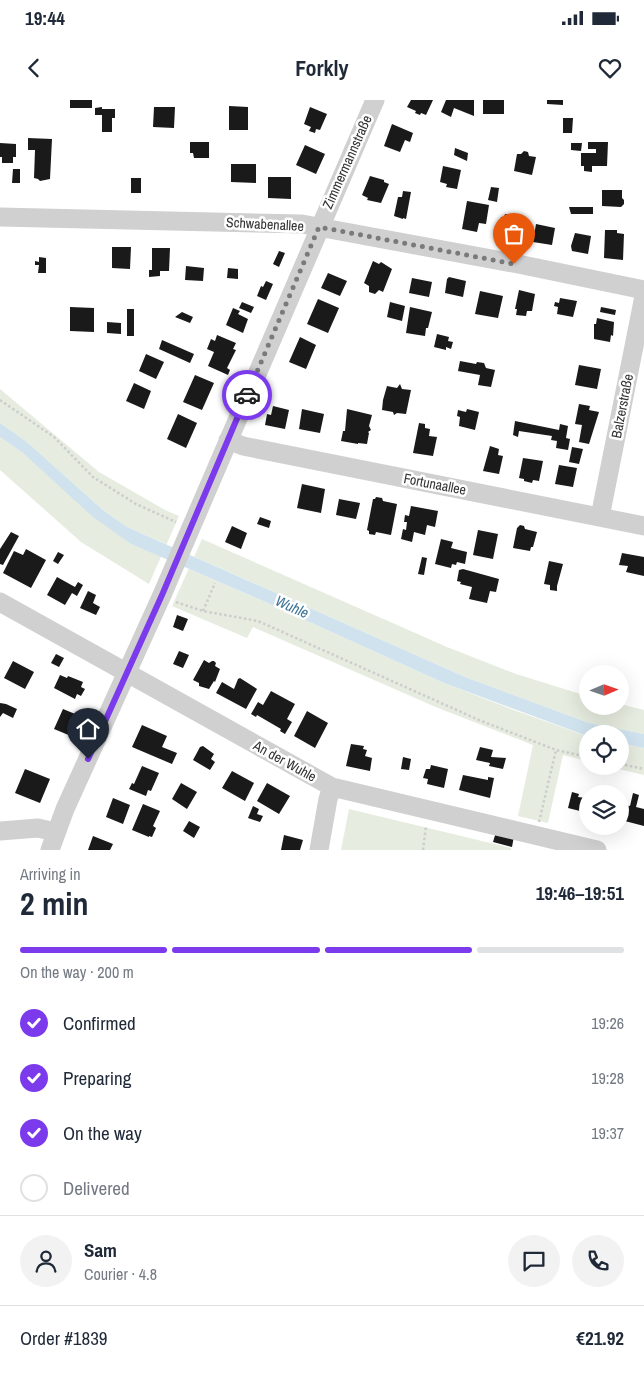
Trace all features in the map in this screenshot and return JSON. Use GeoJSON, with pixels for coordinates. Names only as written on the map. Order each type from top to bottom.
{"type":"FeatureCollection","features":[{"type":"Feature","properties":{"kind":"street","name":"Zimmermannstraße"},"geometry":{"type":"LineString","coordinates":[[53,841],[127,674],[169,592],[183,528],[228,440],[375,100]]}},
{"type":"Feature","properties":{"kind":"street","name":"Schwabenallee"},"geometry":{"type":"LineString","coordinates":[[0,217],[302,224],[644,290]]}},
{"type":"Feature","properties":{"kind":"street","name":"Balzerstraße"},"geometry":{"type":"LineString","coordinates":[[600,517],[644,296]]}},
{"type":"Feature","properties":{"kind":"street","name":"Fortunaallee"},"geometry":{"type":"LineString","coordinates":[[228,440],[244,446],[644,526]]}},
{"type":"Feature","properties":{"kind":"street","name":"An der Wuhle"},"geometry":{"type":"LineString","coordinates":[[0,602],[332,787],[428,810],[533,842],[597,850]]}},
{"type":"Feature","properties":{"kind":"street"},"geometry":{"type":"LineString","coordinates":[[319,850],[332,787]]}},
{"type":"Feature","properties":{"kind":"street"},"geometry":{"type":"LineString","coordinates":[[0,832],[38,828],[53,841]]}},
{"type":"Feature","properties":{"kind":"path"},"geometry":{"type":"LineString","coordinates":[[0,400],[54,437],[93,476],[136,504],[183,528]]}},
{"type":"Feature","properties":{"kind":"path"},"geometry":{"type":"LineString","coordinates":[[203,610],[215,583]]}},
{"type":"Feature","properties":{"kind":"path"},"geometry":{"type":"LineString","coordinates":[[169,592],[203,610],[258,620],[480,720],[556,750],[579,755]]}},
{"type":"Feature","properties":{"kind":"path"},"geometry":{"type":"LineString","coordinates":[[533,842],[556,750]]}},
{"type":"Feature","properties":{"kind":"path"},"geometry":{"type":"LineString","coordinates":[[629,766],[644,769]]}},
{"type":"Feature","properties":{"kind":"path"},"geometry":{"type":"LineString","coordinates":[[423,850],[428,810]]}},
{"type":"Feature","properties":{"kind":"shaded area"},"geometry":{"type":"Polygon","coordinates":[[[0,389],[99,472],[179,516],[149,584],[81,542],[0,470],[0,437],[23,453],[131,544],[160,556],[166,544],[127,527],[104,511],[27,442],[0,423],[0,389]]]}},
{"type":"Feature","properties":{"kind":"shaded area"},"geometry":{"type":"Polygon","coordinates":[[[202,539],[447,647],[516,674],[579,694],[579,715],[629,715],[629,706],[644,710],[644,734],[629,731],[629,725],[589,723],[465,677],[195,557],[189,569],[444,683],[579,733],[579,759],[563,755],[548,823],[518,816],[533,745],[438,708],[253,627],[247,638],[172,606],[202,539]]]}},
{"type":"Feature","properties":{"kind":"shaded area"},"geometry":{"type":"Polygon","coordinates":[[[629,745],[644,748],[644,775],[629,771],[629,745]]]}},
{"type":"Feature","properties":{"kind":"shaded area"},"geometry":{"type":"Polygon","coordinates":[[[349,809],[511,848],[511,850],[341,850],[349,809]]]}},
{"type":"Feature","properties":{"kind":"water","name":"Wuhle"},"geometry":{"type":"Polygon","coordinates":[[[0,423],[27,442],[104,511],[127,527],[465,677],[599,725],[579,725],[579,733],[444,683],[261,600],[131,544],[93,517],[23,453],[0,437],[0,423]]]}},
{"type":"Feature","properties":{"kind":"water"},"geometry":{"type":"Polygon","coordinates":[[[629,731],[644,734],[644,748],[629,745],[629,731]]]}},
{"type":"Feature","properties":{"kind":"building"},"geometry":{"type":"Polygon","coordinates":[[[70,100],[92,100],[92,108],[70,108],[70,100]]]}},
{"type":"Feature","properties":{"kind":"building"},"geometry":{"type":"Polygon","coordinates":[[[411,100],[433,100],[426,115],[421,113],[420,115],[407,107],[411,100]]]}},
{"type":"Feature","properties":{"kind":"building"},"geometry":{"type":"Polygon","coordinates":[[[446,100],[474,100],[474,116],[454,108],[451,117],[441,112],[446,100]]]}},
{"type":"Feature","properties":{"kind":"building"},"geometry":{"type":"Polygon","coordinates":[[[483,100],[504,100],[504,114],[483,114],[483,100]]]}},
{"type":"Feature","properties":{"kind":"building"},"geometry":{"type":"Polygon","coordinates":[[[547,100],[563,100],[563,105],[547,104],[547,100]]]}},
{"type":"Feature","properties":{"kind":"building"},"geometry":{"type":"Polygon","coordinates":[[[229,106],[248,107],[248,130],[229,130],[229,106]]]}},
{"type":"Feature","properties":{"kind":"building"},"geometry":{"type":"Polygon","coordinates":[[[102,107],[102,109],[115,109],[115,118],[112,118],[112,132],[102,132],[102,115],[95,115],[95,108],[102,107]]]}},
{"type":"Feature","properties":{"kind":"building"},"geometry":{"type":"Polygon","coordinates":[[[154,107],[175,107],[174,128],[153,127],[154,107]]]}},
{"type":"Feature","properties":{"kind":"building"},"geometry":{"type":"Polygon","coordinates":[[[310,107],[327,114],[320,130],[316,129],[315,133],[309,131],[311,127],[304,124],[310,107]]]}},
{"type":"Feature","properties":{"kind":"building"},"geometry":{"type":"Polygon","coordinates":[[[563,118],[573,118],[572,133],[563,133],[563,118]]]}},
{"type":"Feature","properties":{"kind":"building"},"geometry":{"type":"Polygon","coordinates":[[[392,124],[413,133],[410,142],[405,140],[400,152],[384,146],[392,124]]]}},
{"type":"Feature","properties":{"kind":"building"},"geometry":{"type":"Polygon","coordinates":[[[28,138],[52,139],[50,179],[40,181],[34,178],[35,150],[28,150],[28,138]]]}},
{"type":"Feature","properties":{"kind":"building"},"geometry":{"type":"Polygon","coordinates":[[[190,142],[209,142],[209,158],[194,158],[193,153],[190,153],[190,142]]]}},
{"type":"Feature","properties":{"kind":"building"},"geometry":{"type":"Polygon","coordinates":[[[588,142],[608,142],[607,166],[592,166],[592,172],[584,171],[584,166],[581,166],[581,153],[596,153],[596,149],[588,149],[588,142]]]}},
{"type":"Feature","properties":{"kind":"building"},"geometry":{"type":"Polygon","coordinates":[[[0,143],[16,144],[16,157],[13,157],[13,163],[2,163],[0,143]]]}},
{"type":"Feature","properties":{"kind":"building"},"geometry":{"type":"Polygon","coordinates":[[[571,143],[582,143],[581,151],[571,150],[571,143]]]}},
{"type":"Feature","properties":{"kind":"building"},"geometry":{"type":"Polygon","coordinates":[[[305,145],[325,154],[316,174],[296,165],[305,145]]]}},
{"type":"Feature","properties":{"kind":"building"},"geometry":{"type":"Polygon","coordinates":[[[455,148],[468,153],[467,161],[454,155],[455,148]]]}},
{"type":"Feature","properties":{"kind":"building"},"geometry":{"type":"Polygon","coordinates":[[[524,151],[528,152],[529,156],[536,157],[532,175],[514,171],[517,154],[521,154],[524,151]]]}},
{"type":"Feature","properties":{"kind":"building"},"geometry":{"type":"Polygon","coordinates":[[[231,164],[256,164],[256,183],[231,182],[231,164]]]}},
{"type":"Feature","properties":{"kind":"building"},"geometry":{"type":"Polygon","coordinates":[[[443,166],[461,170],[457,189],[446,187],[447,184],[440,182],[443,166]]]}},
{"type":"Feature","properties":{"kind":"building"},"geometry":{"type":"Polygon","coordinates":[[[13,169],[20,169],[20,183],[12,183],[13,169]]]}},
{"type":"Feature","properties":{"kind":"building"},"geometry":{"type":"Polygon","coordinates":[[[370,176],[384,180],[384,182],[389,184],[381,203],[367,200],[368,198],[362,195],[370,176]]]}},
{"type":"Feature","properties":{"kind":"building"},"geometry":{"type":"Polygon","coordinates":[[[268,177],[291,177],[291,199],[268,198],[268,177]]]}},
{"type":"Feature","properties":{"kind":"building"},"geometry":{"type":"Polygon","coordinates":[[[131,178],[141,178],[141,193],[131,193],[131,178]]]}},
{"type":"Feature","properties":{"kind":"building"},"geometry":{"type":"Polygon","coordinates":[[[491,187],[499,188],[497,202],[488,200],[491,187]]]}},
{"type":"Feature","properties":{"kind":"building"},"geometry":{"type":"Polygon","coordinates":[[[602,190],[622,190],[624,204],[621,207],[602,206],[602,190]]]}},
{"type":"Feature","properties":{"kind":"building"},"geometry":{"type":"Polygon","coordinates":[[[403,191],[411,192],[406,219],[394,216],[398,197],[402,197],[403,191]]]}},
{"type":"Feature","properties":{"kind":"building"},"geometry":{"type":"Polygon","coordinates":[[[467,201],[489,205],[486,224],[479,223],[477,232],[462,229],[467,201]]]}},
{"type":"Feature","properties":{"kind":"building"},"geometry":{"type":"Polygon","coordinates":[[[569,207],[593,207],[593,214],[571,214],[569,207]]]}},
{"type":"Feature","properties":{"kind":"building"},"geometry":{"type":"Polygon","coordinates":[[[505,214],[522,217],[520,235],[516,234],[516,238],[509,237],[510,234],[501,232],[503,223],[500,223],[501,217],[504,217],[505,214]]]}},
{"type":"Feature","properties":{"kind":"building"},"geometry":{"type":"Polygon","coordinates":[[[536,224],[555,228],[552,245],[533,242],[536,224]]]}},
{"type":"Feature","properties":{"kind":"building"},"geometry":{"type":"Polygon","coordinates":[[[605,230],[617,230],[617,233],[624,234],[623,260],[604,258],[605,230]]]}},
{"type":"Feature","properties":{"kind":"building"},"geometry":{"type":"Polygon","coordinates":[[[575,233],[591,236],[588,254],[572,251],[571,246],[575,233]]]}},
{"type":"Feature","properties":{"kind":"building"},"geometry":{"type":"Polygon","coordinates":[[[112,247],[131,247],[130,269],[112,268],[112,247]]]}},
{"type":"Feature","properties":{"kind":"building"},"geometry":{"type":"Polygon","coordinates":[[[152,248],[170,248],[169,271],[160,271],[160,276],[149,277],[149,270],[152,270],[152,248]]]}},
{"type":"Feature","properties":{"kind":"building"},"geometry":{"type":"Polygon","coordinates":[[[279,251],[285,253],[279,267],[273,264],[279,251]]]}},
{"type":"Feature","properties":{"kind":"building"},"geometry":{"type":"Polygon","coordinates":[[[39,257],[46,258],[46,273],[38,273],[39,265],[35,265],[35,261],[39,262],[39,257]]]}},
{"type":"Feature","properties":{"kind":"building"},"geometry":{"type":"Polygon","coordinates":[[[373,261],[379,264],[381,262],[392,269],[383,292],[379,290],[375,294],[369,292],[369,286],[364,283],[373,261]]]}},
{"type":"Feature","properties":{"kind":"building"},"geometry":{"type":"Polygon","coordinates":[[[186,266],[204,268],[203,281],[185,280],[186,266]]]}},
{"type":"Feature","properties":{"kind":"building"},"geometry":{"type":"Polygon","coordinates":[[[228,268],[238,269],[238,279],[227,278],[228,268]]]}},
{"type":"Feature","properties":{"kind":"building"},"geometry":{"type":"Polygon","coordinates":[[[328,273],[347,281],[340,296],[321,288],[328,273]]]}},
{"type":"Feature","properties":{"kind":"building"},"geometry":{"type":"Polygon","coordinates":[[[449,277],[466,281],[463,297],[445,293],[449,277]]]}},
{"type":"Feature","properties":{"kind":"building"},"geometry":{"type":"Polygon","coordinates":[[[412,278],[432,282],[429,297],[409,293],[412,278]]]}},
{"type":"Feature","properties":{"kind":"building"},"geometry":{"type":"Polygon","coordinates":[[[266,281],[273,284],[266,300],[257,296],[261,286],[263,287],[266,281]]]}},
{"type":"Feature","properties":{"kind":"building"},"geometry":{"type":"Polygon","coordinates":[[[519,290],[535,294],[532,311],[527,311],[526,316],[516,315],[517,309],[515,309],[519,290]]]}},
{"type":"Feature","properties":{"kind":"building"},"geometry":{"type":"Polygon","coordinates":[[[480,291],[503,296],[498,318],[475,314],[480,291]]]}},
{"type":"Feature","properties":{"kind":"building"},"geometry":{"type":"Polygon","coordinates":[[[560,298],[577,301],[573,317],[557,314],[558,307],[554,306],[555,302],[559,303],[560,298]]]}},
{"type":"Feature","properties":{"kind":"building"},"geometry":{"type":"Polygon","coordinates":[[[318,299],[339,308],[328,333],[307,324],[318,299]]]}},
{"type":"Feature","properties":{"kind":"building"},"geometry":{"type":"Polygon","coordinates":[[[242,302],[254,307],[251,313],[239,308],[242,302]]]}},
{"type":"Feature","properties":{"kind":"building"},"geometry":{"type":"Polygon","coordinates":[[[390,302],[405,306],[402,321],[387,317],[390,302]]]}},
{"type":"Feature","properties":{"kind":"building"},"geometry":{"type":"Polygon","coordinates":[[[70,307],[94,308],[94,332],[70,331],[70,307]]]}},
{"type":"Feature","properties":{"kind":"building"},"geometry":{"type":"Polygon","coordinates":[[[410,307],[432,312],[425,336],[406,333],[410,307]]]}},
{"type":"Feature","properties":{"kind":"building"},"geometry":{"type":"Polygon","coordinates":[[[601,307],[616,310],[615,315],[600,312],[601,307]]]}},
{"type":"Feature","properties":{"kind":"building"},"geometry":{"type":"Polygon","coordinates":[[[233,308],[240,311],[238,314],[248,319],[243,333],[226,325],[233,308]]]}},
{"type":"Feature","properties":{"kind":"building"},"geometry":{"type":"Polygon","coordinates":[[[127,309],[134,309],[134,336],[127,336],[127,309]]]}},
{"type":"Feature","properties":{"kind":"building"},"geometry":{"type":"Polygon","coordinates":[[[182,312],[193,317],[190,323],[175,317],[182,312]]]}},
{"type":"Feature","properties":{"kind":"building"},"geometry":{"type":"Polygon","coordinates":[[[597,318],[614,322],[613,336],[611,335],[610,342],[594,339],[594,324],[596,324],[597,318]]]}},
{"type":"Feature","properties":{"kind":"building"},"geometry":{"type":"Polygon","coordinates":[[[107,322],[121,323],[121,334],[107,333],[107,322]]]}},
{"type":"Feature","properties":{"kind":"building"},"geometry":{"type":"Polygon","coordinates":[[[437,334],[449,337],[448,341],[453,342],[451,349],[446,347],[446,350],[434,347],[437,334]]]}},
{"type":"Feature","properties":{"kind":"building"},"geometry":{"type":"Polygon","coordinates":[[[217,335],[236,343],[233,349],[236,350],[227,368],[230,370],[228,375],[208,366],[214,352],[207,349],[211,339],[215,341],[217,335]]]}},
{"type":"Feature","properties":{"kind":"building"},"geometry":{"type":"Polygon","coordinates":[[[300,337],[316,345],[306,369],[289,362],[300,337]]]}},
{"type":"Feature","properties":{"kind":"building"},"geometry":{"type":"Polygon","coordinates":[[[162,340],[194,354],[190,363],[159,349],[162,340]]]}},
{"type":"Feature","properties":{"kind":"building"},"geometry":{"type":"Polygon","coordinates":[[[146,354],[164,362],[156,379],[139,371],[146,354]]]}},
{"type":"Feature","properties":{"kind":"building"},"geometry":{"type":"Polygon","coordinates":[[[460,361],[476,364],[477,362],[484,363],[486,368],[495,370],[491,387],[478,385],[480,375],[458,371],[460,361]]]}},
{"type":"Feature","properties":{"kind":"building"},"geometry":{"type":"Polygon","coordinates":[[[579,365],[601,369],[597,389],[575,385],[579,365]]]}},
{"type":"Feature","properties":{"kind":"building"},"geometry":{"type":"Polygon","coordinates":[[[195,375],[214,383],[202,410],[183,402],[195,375]]]}},
{"type":"Feature","properties":{"kind":"building"},"geometry":{"type":"Polygon","coordinates":[[[134,383],[151,391],[144,409],[126,401],[134,383]]]}},
{"type":"Feature","properties":{"kind":"building"},"geometry":{"type":"Polygon","coordinates":[[[400,384],[402,389],[411,390],[406,414],[397,413],[394,415],[393,412],[382,410],[387,386],[397,388],[400,384]]]}},
{"type":"Feature","properties":{"kind":"building"},"geometry":{"type":"Polygon","coordinates":[[[579,404],[590,406],[589,410],[599,412],[589,444],[579,442],[582,425],[575,424],[579,404]]]}},
{"type":"Feature","properties":{"kind":"building"},"geometry":{"type":"Polygon","coordinates":[[[273,406],[289,410],[285,429],[265,425],[267,414],[271,415],[273,406]]]}},
{"type":"Feature","properties":{"kind":"building"},"geometry":{"type":"Polygon","coordinates":[[[302,409],[324,414],[320,433],[299,429],[302,409]]]}},
{"type":"Feature","properties":{"kind":"building"},"geometry":{"type":"Polygon","coordinates":[[[347,409],[372,415],[369,426],[371,430],[368,432],[367,444],[341,441],[343,431],[345,431],[347,409]]]}},
{"type":"Feature","properties":{"kind":"building"},"geometry":{"type":"Polygon","coordinates":[[[467,409],[479,412],[475,430],[459,426],[460,417],[457,416],[458,410],[466,412],[467,409]]]}},
{"type":"Feature","properties":{"kind":"building"},"geometry":{"type":"Polygon","coordinates":[[[178,414],[197,423],[186,448],[167,439],[178,414]]]}},
{"type":"Feature","properties":{"kind":"building"},"geometry":{"type":"Polygon","coordinates":[[[515,421],[559,430],[560,424],[568,426],[566,438],[570,439],[568,450],[556,448],[557,441],[551,440],[552,436],[519,431],[518,437],[513,435],[515,421]]]}},
{"type":"Feature","properties":{"kind":"building"},"geometry":{"type":"Polygon","coordinates":[[[419,423],[425,424],[425,428],[430,429],[429,436],[437,437],[433,456],[413,453],[419,423]]]}},
{"type":"Feature","properties":{"kind":"building"},"geometry":{"type":"Polygon","coordinates":[[[490,446],[499,449],[498,455],[503,456],[499,474],[483,471],[490,446]]]}},
{"type":"Feature","properties":{"kind":"building"},"geometry":{"type":"Polygon","coordinates":[[[572,447],[583,449],[579,464],[569,462],[572,447]]]}},
{"type":"Feature","properties":{"kind":"building"},"geometry":{"type":"Polygon","coordinates":[[[523,458],[543,461],[539,481],[533,480],[532,483],[519,478],[523,458]]]}},
{"type":"Feature","properties":{"kind":"building"},"geometry":{"type":"Polygon","coordinates":[[[559,465],[577,468],[573,487],[555,484],[559,465]]]}},
{"type":"Feature","properties":{"kind":"building"},"geometry":{"type":"Polygon","coordinates":[[[302,484],[325,489],[321,513],[297,508],[302,484]]]}},
{"type":"Feature","properties":{"kind":"building"},"geometry":{"type":"Polygon","coordinates":[[[376,497],[382,498],[383,501],[397,504],[391,535],[376,532],[375,535],[369,534],[367,530],[373,499],[376,497]]]}},
{"type":"Feature","properties":{"kind":"building"},"geometry":{"type":"Polygon","coordinates":[[[339,499],[360,503],[356,519],[336,515],[339,499]]]}},
{"type":"Feature","properties":{"kind":"building"},"geometry":{"type":"Polygon","coordinates":[[[411,506],[438,511],[435,527],[427,525],[425,535],[414,532],[412,542],[401,539],[403,529],[406,530],[407,522],[404,522],[405,515],[409,516],[411,506]]]}},
{"type":"Feature","properties":{"kind":"building"},"geometry":{"type":"Polygon","coordinates":[[[260,517],[271,521],[269,528],[257,524],[260,517]]]}},
{"type":"Feature","properties":{"kind":"building"},"geometry":{"type":"Polygon","coordinates":[[[520,525],[524,526],[525,529],[537,532],[530,551],[513,548],[517,528],[520,525]]]}},
{"type":"Feature","properties":{"kind":"building"},"geometry":{"type":"Polygon","coordinates":[[[232,526],[247,533],[241,549],[225,542],[232,526]]]}},
{"type":"Feature","properties":{"kind":"building"},"geometry":{"type":"Polygon","coordinates":[[[478,530],[498,534],[493,559],[473,555],[478,530]]]}},
{"type":"Feature","properties":{"kind":"building"},"geometry":{"type":"Polygon","coordinates":[[[11,532],[19,536],[3,565],[0,564],[0,549],[11,532]]]}},
{"type":"Feature","properties":{"kind":"building"},"geometry":{"type":"Polygon","coordinates":[[[441,539],[453,542],[451,548],[467,552],[465,564],[457,562],[456,565],[452,564],[451,568],[435,564],[441,539]]]}},
{"type":"Feature","properties":{"kind":"building"},"geometry":{"type":"Polygon","coordinates":[[[26,549],[46,560],[31,588],[3,573],[14,551],[23,555],[26,549]]]}},
{"type":"Feature","properties":{"kind":"building"},"geometry":{"type":"Polygon","coordinates":[[[58,552],[64,555],[58,564],[53,561],[58,552]]]}},
{"type":"Feature","properties":{"kind":"building"},"geometry":{"type":"Polygon","coordinates":[[[622,553],[644,557],[644,576],[626,572],[628,566],[619,565],[622,553]]]}},
{"type":"Feature","properties":{"kind":"building"},"geometry":{"type":"Polygon","coordinates":[[[422,557],[427,558],[424,575],[418,574],[422,557]]]}},
{"type":"Feature","properties":{"kind":"building"},"geometry":{"type":"Polygon","coordinates":[[[549,561],[563,564],[557,591],[550,590],[550,585],[544,584],[549,561]]]}},
{"type":"Feature","properties":{"kind":"building"},"geometry":{"type":"Polygon","coordinates":[[[463,569],[499,579],[496,592],[490,591],[487,603],[469,599],[472,587],[460,584],[461,582],[457,581],[459,570],[463,569]]]}},
{"type":"Feature","properties":{"kind":"building"},"geometry":{"type":"Polygon","coordinates":[[[57,577],[75,587],[78,582],[83,585],[77,596],[72,593],[65,605],[47,595],[57,577]]]}},
{"type":"Feature","properties":{"kind":"building"},"geometry":{"type":"Polygon","coordinates":[[[88,591],[96,595],[93,603],[100,607],[96,615],[80,608],[88,591]]]}},
{"type":"Feature","properties":{"kind":"building"},"geometry":{"type":"Polygon","coordinates":[[[177,615],[188,619],[183,631],[173,627],[177,615]]]}},
{"type":"Feature","properties":{"kind":"building"},"geometry":{"type":"Polygon","coordinates":[[[179,651],[189,655],[183,668],[173,664],[179,651]]]}},
{"type":"Feature","properties":{"kind":"building"},"geometry":{"type":"Polygon","coordinates":[[[56,654],[64,658],[59,667],[51,663],[56,654]]]}},
{"type":"Feature","properties":{"kind":"building"},"geometry":{"type":"Polygon","coordinates":[[[204,660],[209,663],[214,661],[216,663],[215,666],[220,669],[215,682],[209,689],[199,686],[199,683],[193,680],[204,660]]]}},
{"type":"Feature","properties":{"kind":"building"},"geometry":{"type":"Polygon","coordinates":[[[13,661],[34,672],[25,689],[4,678],[13,661]]]}},
{"type":"Feature","properties":{"kind":"building"},"geometry":{"type":"Polygon","coordinates":[[[60,675],[83,682],[81,687],[85,689],[81,696],[77,694],[75,699],[54,688],[60,675]]]}},
{"type":"Feature","properties":{"kind":"building"},"geometry":{"type":"Polygon","coordinates":[[[240,678],[257,689],[246,709],[216,693],[222,682],[234,689],[240,678]]]}},
{"type":"Feature","properties":{"kind":"building"},"geometry":{"type":"Polygon","coordinates":[[[271,691],[295,704],[287,719],[292,722],[285,734],[280,731],[281,729],[257,715],[256,717],[251,714],[258,702],[263,705],[271,691]]]}},
{"type":"Feature","properties":{"kind":"building"},"geometry":{"type":"Polygon","coordinates":[[[0,703],[17,709],[13,718],[3,713],[0,717],[0,703]]]}},
{"type":"Feature","properties":{"kind":"building"},"geometry":{"type":"Polygon","coordinates":[[[63,709],[80,716],[71,736],[54,729],[63,709]]]}},
{"type":"Feature","properties":{"kind":"building"},"geometry":{"type":"Polygon","coordinates":[[[307,711],[328,723],[315,748],[294,736],[307,711]]]}},
{"type":"Feature","properties":{"kind":"building"},"geometry":{"type":"Polygon","coordinates":[[[142,725],[167,736],[162,747],[177,753],[172,764],[132,747],[142,725]]]}},
{"type":"Feature","properties":{"kind":"building"},"geometry":{"type":"Polygon","coordinates":[[[351,744],[364,746],[363,749],[367,750],[365,756],[372,758],[370,771],[346,766],[351,744]]]}},
{"type":"Feature","properties":{"kind":"building"},"geometry":{"type":"Polygon","coordinates":[[[203,746],[214,754],[211,759],[215,762],[210,770],[193,760],[200,747],[203,746]]]}},
{"type":"Feature","properties":{"kind":"building"},"geometry":{"type":"Polygon","coordinates":[[[480,747],[493,750],[491,757],[506,758],[503,769],[489,766],[490,763],[476,760],[480,747]]]}},
{"type":"Feature","properties":{"kind":"building"},"geometry":{"type":"Polygon","coordinates":[[[403,757],[411,759],[409,770],[401,769],[403,757]]]}},
{"type":"Feature","properties":{"kind":"building"},"geometry":{"type":"Polygon","coordinates":[[[431,765],[448,769],[444,788],[427,784],[428,779],[423,778],[426,769],[430,769],[431,765]]]}},
{"type":"Feature","properties":{"kind":"building"},"geometry":{"type":"Polygon","coordinates":[[[142,766],[159,773],[151,791],[148,790],[146,796],[129,789],[132,783],[134,784],[142,766]]]}},
{"type":"Feature","properties":{"kind":"building"},"geometry":{"type":"Polygon","coordinates":[[[25,769],[50,779],[40,803],[15,793],[25,769]]]}},
{"type":"Feature","properties":{"kind":"building"},"geometry":{"type":"Polygon","coordinates":[[[232,771],[254,783],[245,801],[222,788],[232,771]]]}},
{"type":"Feature","properties":{"kind":"building"},"geometry":{"type":"Polygon","coordinates":[[[463,775],[488,780],[488,777],[494,778],[490,798],[459,790],[463,775]]]}},
{"type":"Feature","properties":{"kind":"building"},"geometry":{"type":"Polygon","coordinates":[[[181,783],[197,792],[187,809],[172,799],[181,783]]]}},
{"type":"Feature","properties":{"kind":"building"},"geometry":{"type":"Polygon","coordinates":[[[267,783],[290,796],[279,814],[257,801],[267,783]]]}},
{"type":"Feature","properties":{"kind":"building"},"geometry":{"type":"Polygon","coordinates":[[[572,792],[579,794],[579,811],[568,808],[572,792]]]}},
{"type":"Feature","properties":{"kind":"building"},"geometry":{"type":"Polygon","coordinates":[[[633,793],[639,795],[636,807],[644,809],[644,826],[629,822],[633,793]]]}},
{"type":"Feature","properties":{"kind":"building"},"geometry":{"type":"Polygon","coordinates":[[[113,798],[130,805],[123,824],[106,817],[113,798]]]}},
{"type":"Feature","properties":{"kind":"building"},"geometry":{"type":"Polygon","coordinates":[[[143,804],[160,811],[153,826],[156,828],[152,837],[132,830],[143,804]]]}},
{"type":"Feature","properties":{"kind":"building"},"geometry":{"type":"Polygon","coordinates":[[[253,806],[259,809],[257,814],[263,816],[260,822],[248,818],[253,806]]]}},
{"type":"Feature","properties":{"kind":"building"},"geometry":{"type":"Polygon","coordinates":[[[189,821],[200,827],[194,838],[183,831],[189,821]]]}},
{"type":"Feature","properties":{"kind":"building"},"geometry":{"type":"Polygon","coordinates":[[[496,832],[514,836],[512,847],[493,842],[496,832]]]}},
{"type":"Feature","properties":{"kind":"building"},"geometry":{"type":"Polygon","coordinates":[[[284,835],[303,840],[300,850],[281,850],[284,835]]]}},
{"type":"Feature","properties":{"kind":"building"},"geometry":{"type":"Polygon","coordinates":[[[93,836],[113,844],[110,850],[88,850],[93,836]]]}},
{"type":"Feature","properties":{"kind":"way so far"},"geometry":{"type":"LineString","coordinates":[[247,395],[319,227],[514,264]]}},
{"type":"Feature","properties":{"kind":"route"},"geometry":{"type":"LineString","coordinates":[[88,759],[162,595],[247,395]]}}]}
